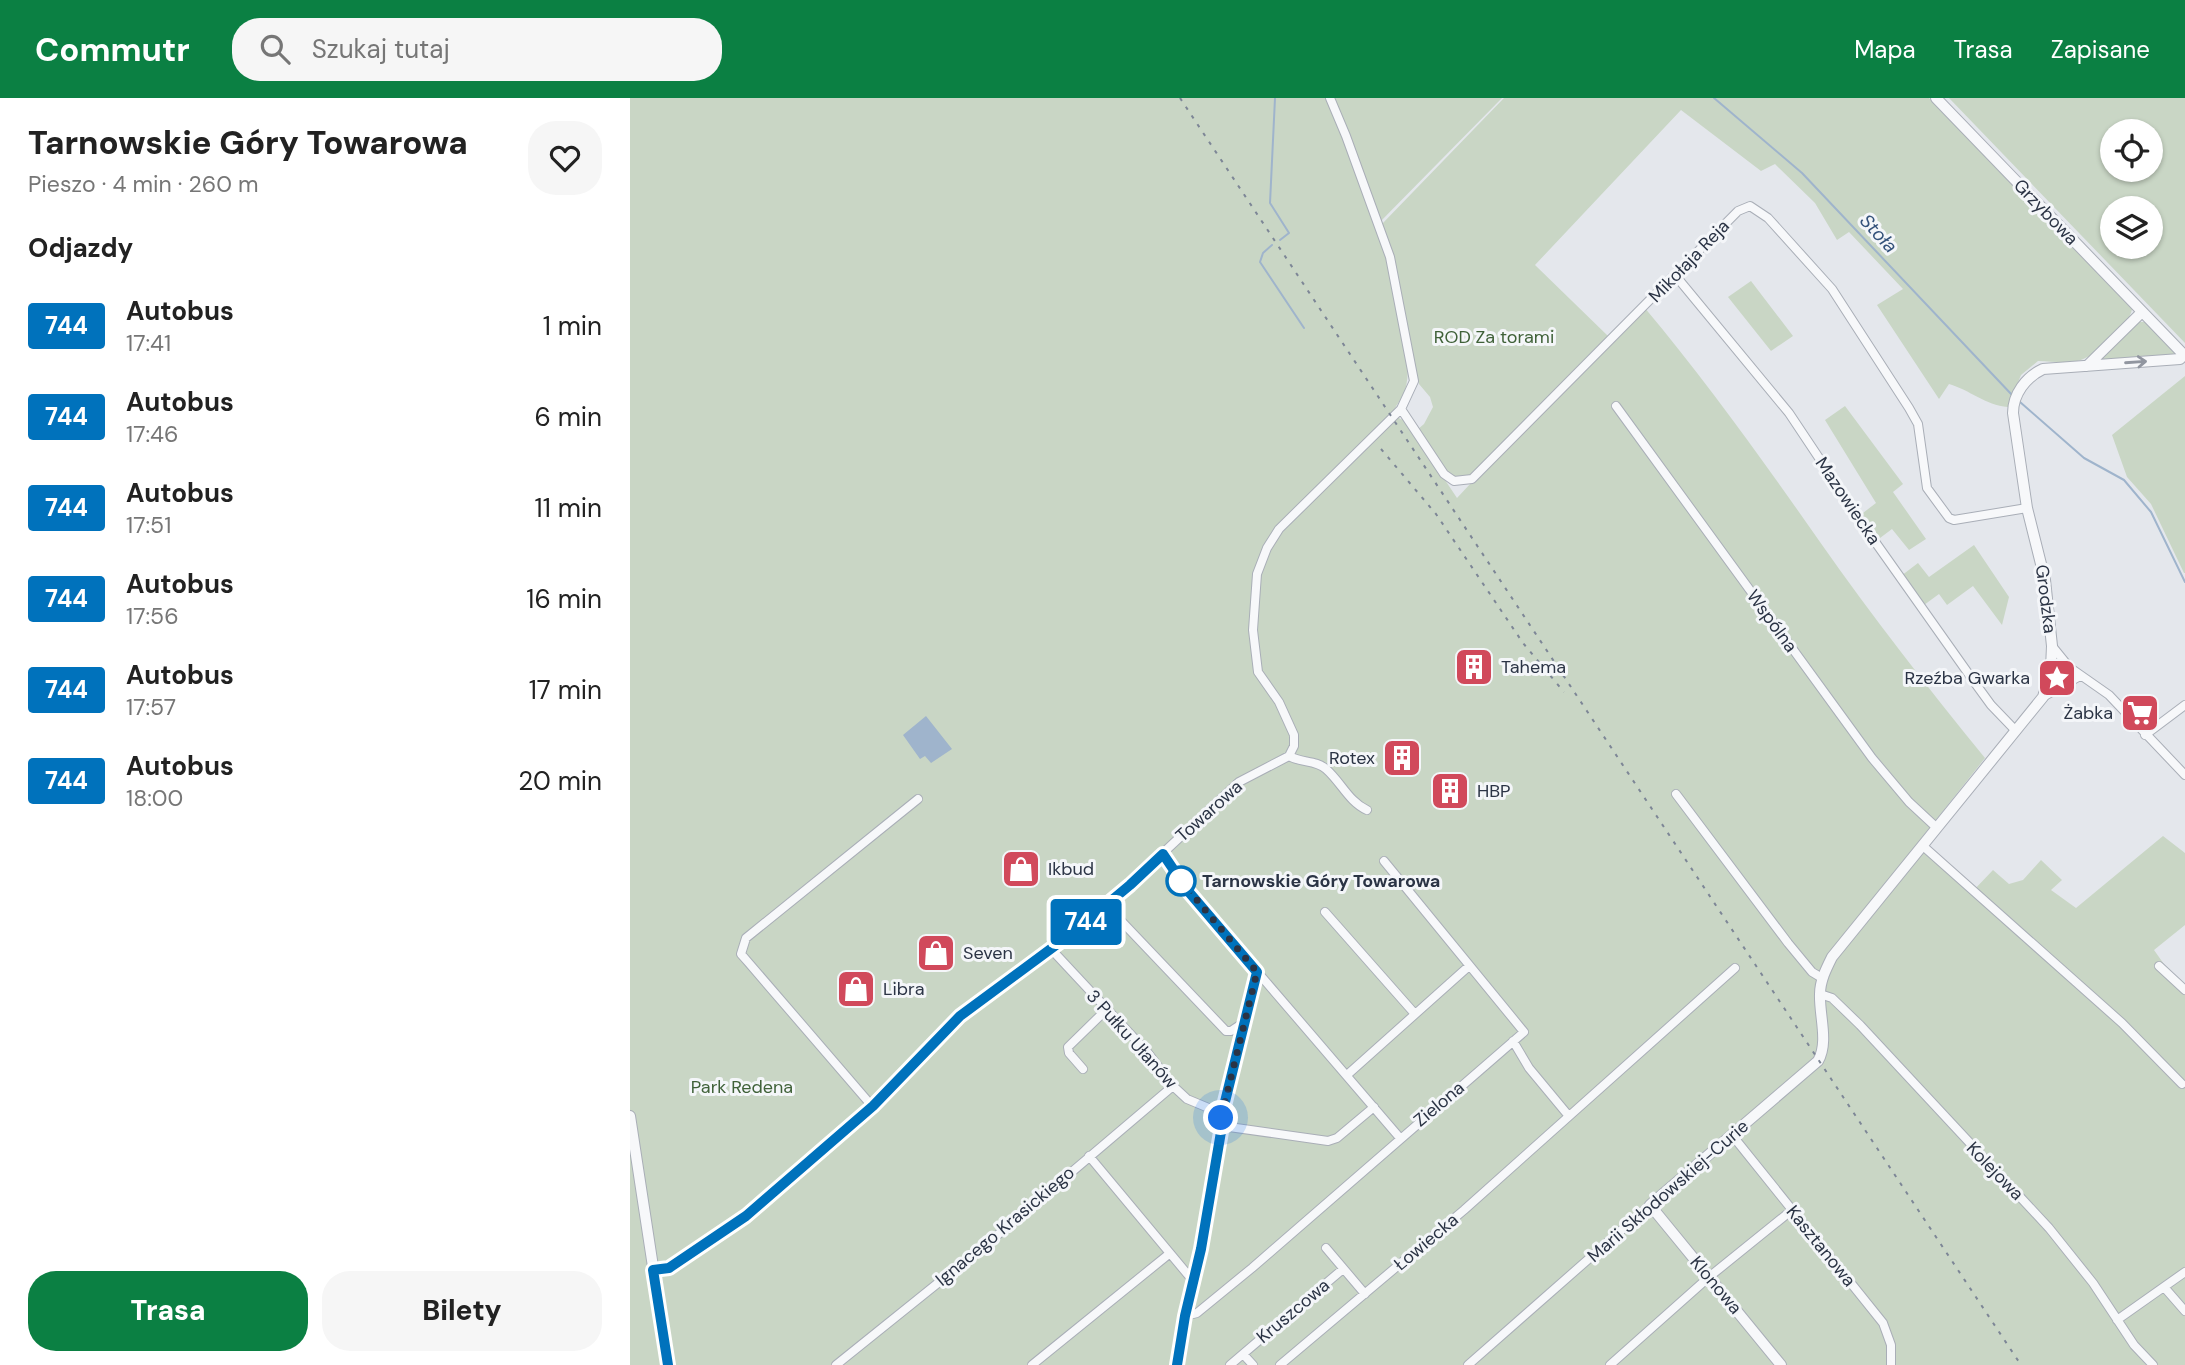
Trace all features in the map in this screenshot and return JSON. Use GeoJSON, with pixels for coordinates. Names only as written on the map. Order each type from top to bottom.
{"type":"FeatureCollection","features":[{"type":"Feature","properties":{"kind":"street"},"geometry":{"type":"LineString","coordinates":[[1330,98],[1390,257],[1414,381],[1401,409],[1286,521],[1267,548],[1257,571],[1253,611],[1257,667],[1260,676],[1279,702],[1294,735],[1294,746],[1289,756],[1300,762],[1315,763],[1324,768],[1357,804],[1367,810]]}},
{"type":"Feature","properties":{"kind":"street","name":"Grzybowa"},"geometry":{"type":"LineString","coordinates":[[1936,98],[2185,355]]}},
{"type":"Feature","properties":{"kind":"street","name":"Mikołaja Reja"},"geometry":{"type":"LineString","coordinates":[[1401,409],[1449,479],[1472,479],[1738,211],[1745,206],[1754,207],[1832,289],[1909,408],[1918,424],[1927,488],[1949,518],[1954,520],[2027,508]]}},
{"type":"Feature","properties":{"kind":"street","name":"Mazowiecka"},"geometry":{"type":"LineString","coordinates":[[1675,275],[1789,413],[1871,536],[1975,683],[2016,731]]}},
{"type":"Feature","properties":{"kind":"street"},"geometry":{"type":"LineString","coordinates":[[2087,366],[2142,312]]}},
{"type":"Feature","properties":{"kind":"street","name":"Grodzka"},"geometry":{"type":"LineString","coordinates":[[1820,994],[1822,978],[1832,957],[2043,697],[2051,668],[2052,646],[2044,568],[2027,508],[2013,414],[2016,397],[2028,379],[2043,369],[2180,359],[2185,355]]}},
{"type":"Feature","properties":{"kind":"street","name":"Wspólna"},"geometry":{"type":"LineString","coordinates":[[1616,406],[1872,758],[1909,802],[1937,828]]}},
{"type":"Feature","properties":{"kind":"street"},"geometry":{"type":"LineString","coordinates":[[2052,646],[2069,667],[2109,695],[2185,775]]}},
{"type":"Feature","properties":{"kind":"street"},"geometry":{"type":"LineString","coordinates":[[2043,697],[2080,676]]}},
{"type":"Feature","properties":{"kind":"street"},"geometry":{"type":"LineString","coordinates":[[2145,735],[2185,705]]}},
{"type":"Feature","properties":{"kind":"street","name":"Towarowa"},"geometry":{"type":"LineString","coordinates":[[653,1270],[669,1268],[746,1216],[873,1106],[960,1016],[1107,905],[1240,782],[1289,756]]}},
{"type":"Feature","properties":{"kind":"street"},"geometry":{"type":"LineString","coordinates":[[1676,794],[1788,943],[1812,972],[1822,978]]}},
{"type":"Feature","properties":{"kind":"street"},"geometry":{"type":"LineString","coordinates":[[873,1106],[741,954],[742,947],[746,938],[918,799]]}},
{"type":"Feature","properties":{"kind":"street"},"geometry":{"type":"LineString","coordinates":[[1923,846],[2122,1023],[2182,1084]]}},
{"type":"Feature","properties":{"kind":"street"},"geometry":{"type":"LineString","coordinates":[[1163,854],[1188,891],[1256,975],[1347,1074],[1400,1138]]}},
{"type":"Feature","properties":{"kind":"street"},"geometry":{"type":"LineString","coordinates":[[1384,861],[1524,1032],[1513,1041],[1528,1068],[1568,1115]]}},
{"type":"Feature","properties":{"kind":"street"},"geometry":{"type":"LineString","coordinates":[[1107,905],[1226,1031],[1231,1031],[1245,1021]]}},
{"type":"Feature","properties":{"kind":"street"},"geometry":{"type":"LineString","coordinates":[[1325,912],[1415,1014]]}},
{"type":"Feature","properties":{"kind":"street","name":"3 Pułku Ułanów"},"geometry":{"type":"LineString","coordinates":[[1051,949],[1148,1053],[1174,1086],[1187,1099],[1211,1109],[1221,1122]]}},
{"type":"Feature","properties":{"kind":"street"},"geometry":{"type":"LineString","coordinates":[[2159,965],[2185,990]]}},
{"type":"Feature","properties":{"kind":"street"},"geometry":{"type":"LineString","coordinates":[[1347,1074],[1469,966]]}},
{"type":"Feature","properties":{"kind":"street","name":"Łowiecka"},"geometry":{"type":"LineString","coordinates":[[1280,1365],[1464,1210],[1735,968]]}},
{"type":"Feature","properties":{"kind":"street"},"geometry":{"type":"LineString","coordinates":[[1177,1365],[1221,1122],[1256,975]]}},
{"type":"Feature","properties":{"kind":"street"},"geometry":{"type":"LineString","coordinates":[[2177,981],[2185,975]]}},
{"type":"Feature","properties":{"kind":"street","name":"Marii Skłodowskiej-Curie"},"geometry":{"type":"LineString","coordinates":[[1468,1365],[1818,1060],[1822,1047],[1820,994]]}},
{"type":"Feature","properties":{"kind":"street","name":"Kolejowa"},"geometry":{"type":"LineString","coordinates":[[1820,994],[1832,998],[1860,1025],[2049,1228],[2093,1283],[2134,1345],[2153,1365]]}},
{"type":"Feature","properties":{"kind":"street"},"geometry":{"type":"LineString","coordinates":[[1083,1069],[1069,1052],[1069,1047],[1107,1009]]}},
{"type":"Feature","properties":{"kind":"street","name":"Zielona"},"geometry":{"type":"LineString","coordinates":[[1185,1316],[1197,1313],[1252,1268],[1513,1041]]}},
{"type":"Feature","properties":{"kind":"street","name":"Ignacego Krasickiego"},"geometry":{"type":"LineString","coordinates":[[836,1365],[994,1238],[1174,1086]]}},
{"type":"Feature","properties":{"kind":"street"},"geometry":{"type":"LineString","coordinates":[[1221,1122],[1328,1141],[1337,1138],[1374,1107]]}},
{"type":"Feature","properties":{"kind":"street"},"geometry":{"type":"LineString","coordinates":[[630,1116],[668,1365]]}},
{"type":"Feature","properties":{"kind":"street","name":"Kasztanowa"},"geometry":{"type":"LineString","coordinates":[[1732,1135],[1883,1323],[1891,1345],[1891,1365]]}},
{"type":"Feature","properties":{"kind":"street"},"geometry":{"type":"LineString","coordinates":[[1089,1156],[1194,1282]]}},
{"type":"Feature","properties":{"kind":"street","name":"Klonowa"},"geometry":{"type":"LineString","coordinates":[[1650,1205],[1781,1365]]}},
{"type":"Feature","properties":{"kind":"street"},"geometry":{"type":"LineString","coordinates":[[1610,1365],[1709,1277],[1793,1210]]}},
{"type":"Feature","properties":{"kind":"street","name":"Kruszcowa"},"geometry":{"type":"LineString","coordinates":[[1326,1248],[1365,1294]]}},
{"type":"Feature","properties":{"kind":"street"},"geometry":{"type":"LineString","coordinates":[[1032,1365],[1169,1254]]}},
{"type":"Feature","properties":{"kind":"street","name":"Kruszcowa"},"geometry":{"type":"LineString","coordinates":[[1230,1365],[1343,1269]]}},
{"type":"Feature","properties":{"kind":"street"},"geometry":{"type":"LineString","coordinates":[[2117,1320],[2185,1272]]}},
{"type":"Feature","properties":{"kind":"street"},"geometry":{"type":"LineString","coordinates":[[2164,1287],[2185,1311]]}},
{"type":"Feature","properties":{"kind":"street","name":"Kruszcowa"},"geometry":{"type":"LineString","coordinates":[[1243,1354],[1253,1365]]}},
{"type":"Feature","properties":{"kind":"green space","name":"Park Redena"},"geometry":{"type":"Polygon","coordinates":[[[630,98],[1502,98],[1377,225],[1395,285],[1408,353],[1405,391],[1394,410],[1400,419],[1405,420],[1457,498],[1644,307],[1735,423],[1880,624],[1985,758],[1916,845],[1972,892],[1993,870],[2009,884],[2023,880],[2041,860],[2062,880],[2051,890],[2076,908],[2163,836],[2185,853],[2185,925],[2154,950],[2185,994],[2185,1365],[630,1365],[630,98]]]}},
{"type":"Feature","properties":{"kind":"green space","name":"ROD Za torami"},"geometry":{"type":"Polygon","coordinates":[[[1504,98],[1929,98],[2132,309],[2130,316],[2110,340],[2084,359],[2068,362],[2038,361],[2021,375],[2008,407],[1949,384],[1939,399],[1877,305],[1903,289],[1849,232],[1837,240],[1815,203],[1775,164],[1761,171],[1681,110],[1535,265],[1608,336],[1482,467],[1472,475],[1455,477],[1444,469],[1417,430],[1424,424],[1433,407],[1430,397],[1419,384],[1382,224],[1504,98]]]}},
{"type":"Feature","properties":{"kind":"green space"},"geometry":{"type":"Polygon","coordinates":[[[1949,98],[2185,98],[2185,343],[2104,259],[2163,259],[2163,196],[2100,196],[2100,255],[1949,98]]]}},
{"type":"Feature","properties":{"kind":"green space"},"geometry":{"type":"Polygon","coordinates":[[[1751,281],[1793,336],[1771,351],[1728,297],[1751,281]]]}},
{"type":"Feature","properties":{"kind":"green space"},"geometry":{"type":"Polygon","coordinates":[[[2139,322],[2146,322],[2175,352],[2172,356],[2098,361],[2139,322]]]}},
{"type":"Feature","properties":{"kind":"green space"},"geometry":{"type":"Polygon","coordinates":[[[2185,376],[2184,573],[2151,504],[2127,477],[2112,435],[2185,376]]]}},
{"type":"Feature","properties":{"kind":"green space"},"geometry":{"type":"Polygon","coordinates":[[[1845,406],[1903,484],[1893,492],[1926,539],[1909,550],[1892,529],[1876,541],[1859,516],[1876,503],[1825,420],[1845,406]]]}},
{"type":"Feature","properties":{"kind":"green space"},"geometry":{"type":"Polygon","coordinates":[[[1974,545],[2009,597],[2002,625],[1973,586],[1947,605],[1939,594],[1924,605],[1901,576],[1918,563],[1929,577],[1974,545]]]}},
{"type":"Feature","properties":{"kind":"water"},"geometry":{"type":"Polygon","coordinates":[[[926,716],[952,749],[931,763],[925,756],[920,759],[903,735],[926,716]]]}},
{"type":"Feature","properties":{"kind":"waterway"},"geometry":{"type":"LineString","coordinates":[[1275,98],[1270,203],[1289,233],[1280,240]]}},
{"type":"Feature","properties":{"kind":"waterway","name":"Stoła"},"geometry":{"type":"LineString","coordinates":[[1714,98],[1802,173],[2013,396]]}},
{"type":"Feature","properties":{"kind":"waterway"},"geometry":{"type":"LineString","coordinates":[[1272,245],[1263,253],[1260,262],[1304,328]]}},
{"type":"Feature","properties":{"kind":"waterway","name":"Stoła"},"geometry":{"type":"LineString","coordinates":[[2020,402],[2084,458],[2124,480],[2151,512],[2185,582]]}},
{"type":"Feature","properties":{"kind":"railway"},"geometry":{"type":"LineString","coordinates":[[1180,98],[2021,1365]]}},
{"type":"Feature","properties":{"kind":"railway"},"geometry":{"type":"LineString","coordinates":[[1381,449],[1436,514],[1523,643],[1564,692]]}},
{"type":"Feature","properties":{"kind":"bus line","name":"744"},"geometry":{"type":"LineString","coordinates":[[668,1365],[653,1270],[669,1268],[746,1216],[873,1106],[960,1016],[1075,931],[1163,854],[1188,891],[1257,972],[1221,1118],[1222,1126],[1201,1249],[1177,1365]]}},
{"type":"Feature","properties":{"kind":"place","name":"Tahema"},"geometry":{"type":"Point","coordinates":[1474,667]}},
{"type":"Feature","properties":{"kind":"place","name":"Rzeźba Gwarka"},"geometry":{"type":"Point","coordinates":[2057,678]}},
{"type":"Feature","properties":{"kind":"place","name":"Żabka"},"geometry":{"type":"Point","coordinates":[2140,713]}},
{"type":"Feature","properties":{"kind":"place","name":"Rotex"},"geometry":{"type":"Point","coordinates":[1402,758]}},
{"type":"Feature","properties":{"kind":"place","name":"HBP"},"geometry":{"type":"Point","coordinates":[1450,791]}},
{"type":"Feature","properties":{"kind":"place","name":"Ikbud"},"geometry":{"type":"Point","coordinates":[1021,869]}},
{"type":"Feature","properties":{"kind":"place","name":"Tarnowskie Góry Towarowa"},"geometry":{"type":"Point","coordinates":[1181,881]}},
{"type":"Feature","properties":{"kind":"place","name":"Seven"},"geometry":{"type":"Point","coordinates":[936,953]}},
{"type":"Feature","properties":{"kind":"place","name":"Libra"},"geometry":{"type":"Point","coordinates":[856,989]}},
{"type":"Feature","properties":{"kind":"route"},"geometry":{"type":"LineString","coordinates":[[1181,881],[1257,972],[1221,1118]]}}]}
